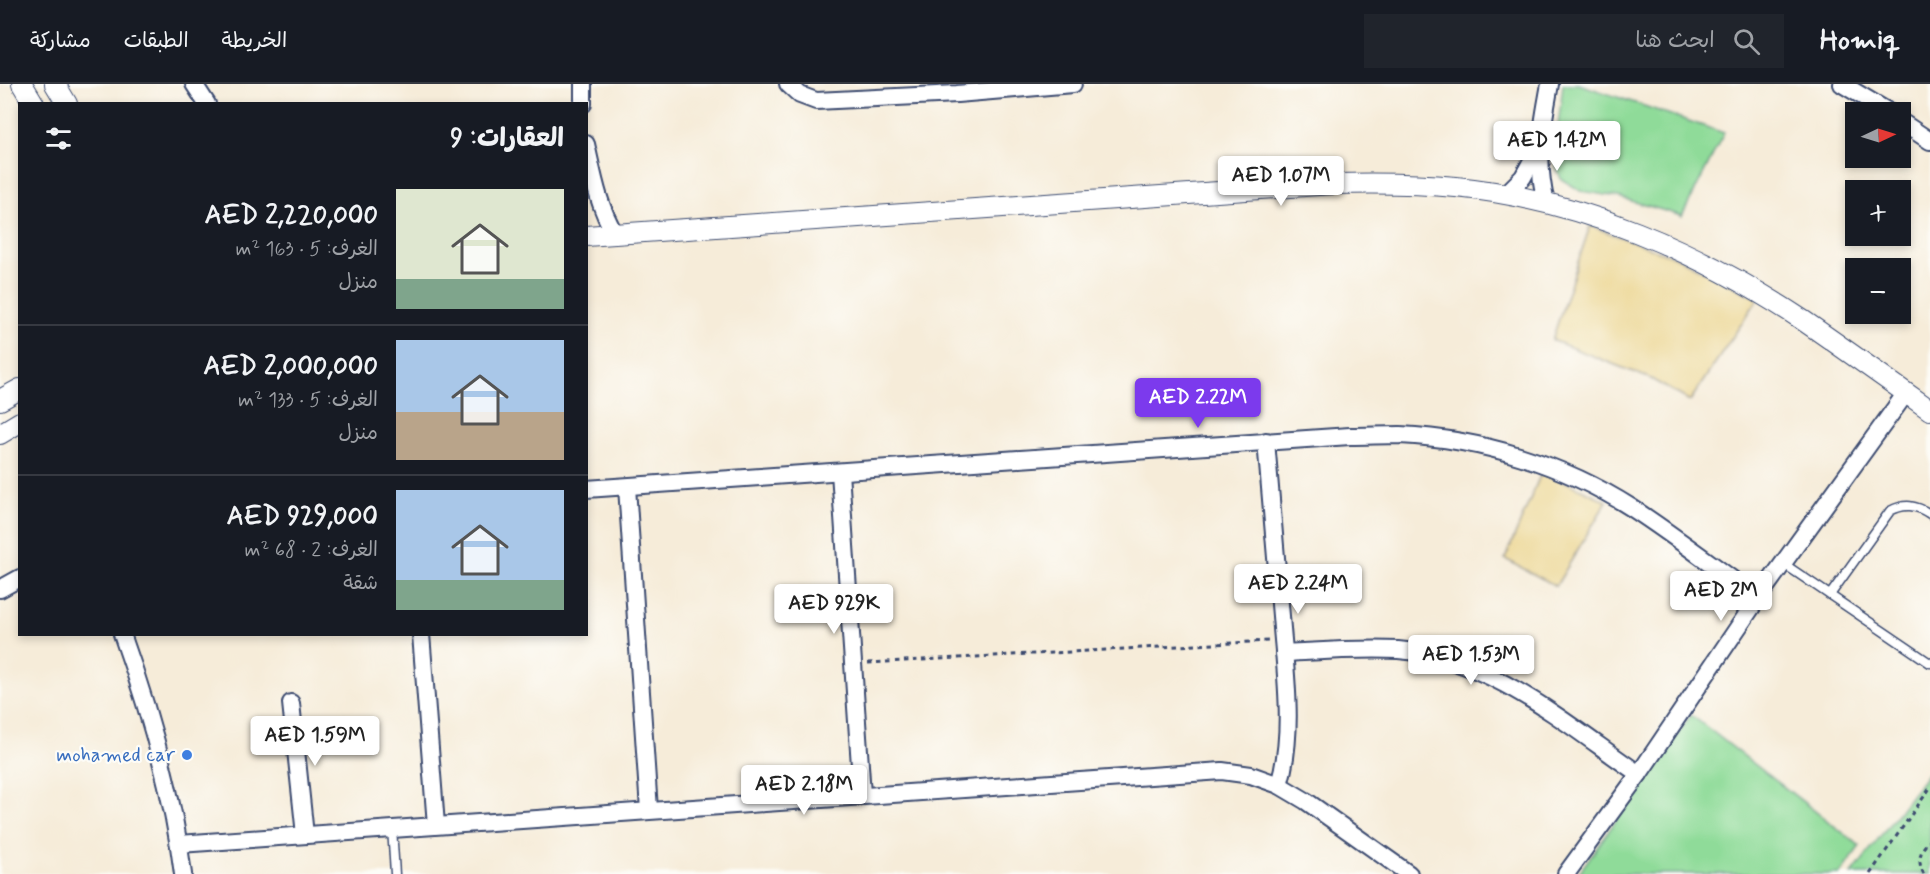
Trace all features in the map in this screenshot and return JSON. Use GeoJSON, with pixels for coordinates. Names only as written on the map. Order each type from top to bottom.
{"type":"FeatureCollection","features":[{"type":"Feature","properties":{"kind":"street"},"geometry":{"type":"LineString","coordinates":[[22,84],[33,102]]}},
{"type":"Feature","properties":{"kind":"street"},"geometry":{"type":"LineString","coordinates":[[55,84],[66,102]]}},
{"type":"Feature","properties":{"kind":"street"},"geometry":{"type":"LineString","coordinates":[[194,84],[206,102]]}},
{"type":"Feature","properties":{"kind":"street"},"geometry":{"type":"LineString","coordinates":[[582,84],[583,102]]}},
{"type":"Feature","properties":{"kind":"street"},"geometry":{"type":"LineString","coordinates":[[788,84],[800,95],[816,101],[957,89],[1073,84]]}},
{"type":"Feature","properties":{"kind":"street"},"geometry":{"type":"LineString","coordinates":[[1546,203],[1540,174],[1539,144],[1550,84]]}},
{"type":"Feature","properties":{"kind":"street"},"geometry":{"type":"LineString","coordinates":[[1842,84],[1872,102]]}},
{"type":"Feature","properties":{"kind":"street"},"geometry":{"type":"LineString","coordinates":[[1911,128],[1930,141]]}},
{"type":"Feature","properties":{"kind":"street"},"geometry":{"type":"LineString","coordinates":[[1506,194],[1526,172],[1539,144]]}},
{"type":"Feature","properties":{"kind":"street"},"geometry":{"type":"LineString","coordinates":[[588,153],[598,198],[615,234]]}},
{"type":"Feature","properties":{"kind":"street"},"geometry":{"type":"LineString","coordinates":[[588,236],[1333,184],[1406,183],[1457,187],[1506,194],[1578,212],[1637,233],[1722,273],[1803,320],[1930,410]]}},
{"type":"Feature","properties":{"kind":"street"},"geometry":{"type":"LineString","coordinates":[[0,400],[18,390]]}},
{"type":"Feature","properties":{"kind":"street"},"geometry":{"type":"LineString","coordinates":[[1566,874],[1639,774],[1758,598],[1906,393]]}},
{"type":"Feature","properties":{"kind":"street"},"geometry":{"type":"LineString","coordinates":[[0,433],[18,423]]}},
{"type":"Feature","properties":{"kind":"street"},"geometry":{"type":"LineString","coordinates":[[0,433],[18,437]]}},
{"type":"Feature","properties":{"kind":"street"},"geometry":{"type":"LineString","coordinates":[[588,489],[1266,441],[1399,435],[1448,440],[1497,449],[1544,464],[1589,484],[1632,508],[1758,598]]}},
{"type":"Feature","properties":{"kind":"street"},"geometry":{"type":"LineString","coordinates":[[1266,441],[1288,734],[1287,751],[1279,785]]}},
{"type":"Feature","properties":{"kind":"street"},"geometry":{"type":"LineString","coordinates":[[840,472],[862,795]]}},
{"type":"Feature","properties":{"kind":"street"},"geometry":{"type":"LineString","coordinates":[[627,487],[649,810]]}},
{"type":"Feature","properties":{"kind":"street"},"geometry":{"type":"LineString","coordinates":[[0,589],[18,579]]}},
{"type":"Feature","properties":{"kind":"street"},"geometry":{"type":"LineString","coordinates":[[123,636],[156,746],[179,844],[183,874]]}},
{"type":"Feature","properties":{"kind":"street"},"geometry":{"type":"LineString","coordinates":[[421,636],[436,825]]}},
{"type":"Feature","properties":{"kind":"street"},"geometry":{"type":"LineString","coordinates":[[1283,646],[1399,651],[1438,657],[1475,669],[1510,686],[1639,774]]}},
{"type":"Feature","properties":{"kind":"street"},"geometry":{"type":"LineString","coordinates":[[291,703],[305,835]]}},
{"type":"Feature","properties":{"kind":"street"},"geometry":{"type":"LineString","coordinates":[[179,844],[1222,771],[1251,775],[1279,785],[1306,801],[1409,874]]}},
{"type":"Feature","properties":{"kind":"lane"},"geometry":{"type":"LineString","coordinates":[[1830,595],[1890,511],[1899,506],[1908,505],[1918,507],[1930,514]]}},
{"type":"Feature","properties":{"kind":"lane"},"geometry":{"type":"LineString","coordinates":[[1784,564],[1930,663]]}},
{"type":"Feature","properties":{"kind":"lane"},"geometry":{"type":"LineString","coordinates":[[392,828],[395,874]]}},
{"type":"Feature","properties":{"kind":"path"},"geometry":{"type":"LineString","coordinates":[[853,663],[1283,646]]}},
{"type":"Feature","properties":{"kind":"path"},"geometry":{"type":"LineString","coordinates":[[1870,874],[1930,788]]}},
{"type":"Feature","properties":{"kind":"path"},"geometry":{"type":"LineString","coordinates":[[1924,874],[1920,857],[1925,844],[1930,841]]}},
{"type":"Feature","properties":{"kind":"green space"},"geometry":{"type":"Polygon","coordinates":[[[1563,84],[1579,84],[1724,133],[1682,216],[1618,197],[1581,191],[1561,179],[1554,160],[1563,84]]]}},
{"type":"Feature","properties":{"kind":"green space"},"geometry":{"type":"Polygon","coordinates":[[[1691,715],[1860,846],[1840,874],[1578,874],[1691,715]]]}},
{"type":"Feature","properties":{"kind":"green space"},"geometry":{"type":"Polygon","coordinates":[[[1930,770],[1930,874],[1852,874],[1930,770]]]}},
{"type":"Feature","properties":{"kind":"sand"},"geometry":{"type":"Polygon","coordinates":[[[1590,226],[1678,258],[1758,299],[1690,401],[1651,379],[1552,340],[1590,226]]]}},
{"type":"Feature","properties":{"kind":"sand"},"geometry":{"type":"Polygon","coordinates":[[[1542,471],[1607,501],[1556,586],[1505,559],[1542,471]]]}},
{"type":"Feature","properties":{"kind":"place","name":"mohamed car"},"geometry":{"type":"Point","coordinates":[187,755]}}]}
